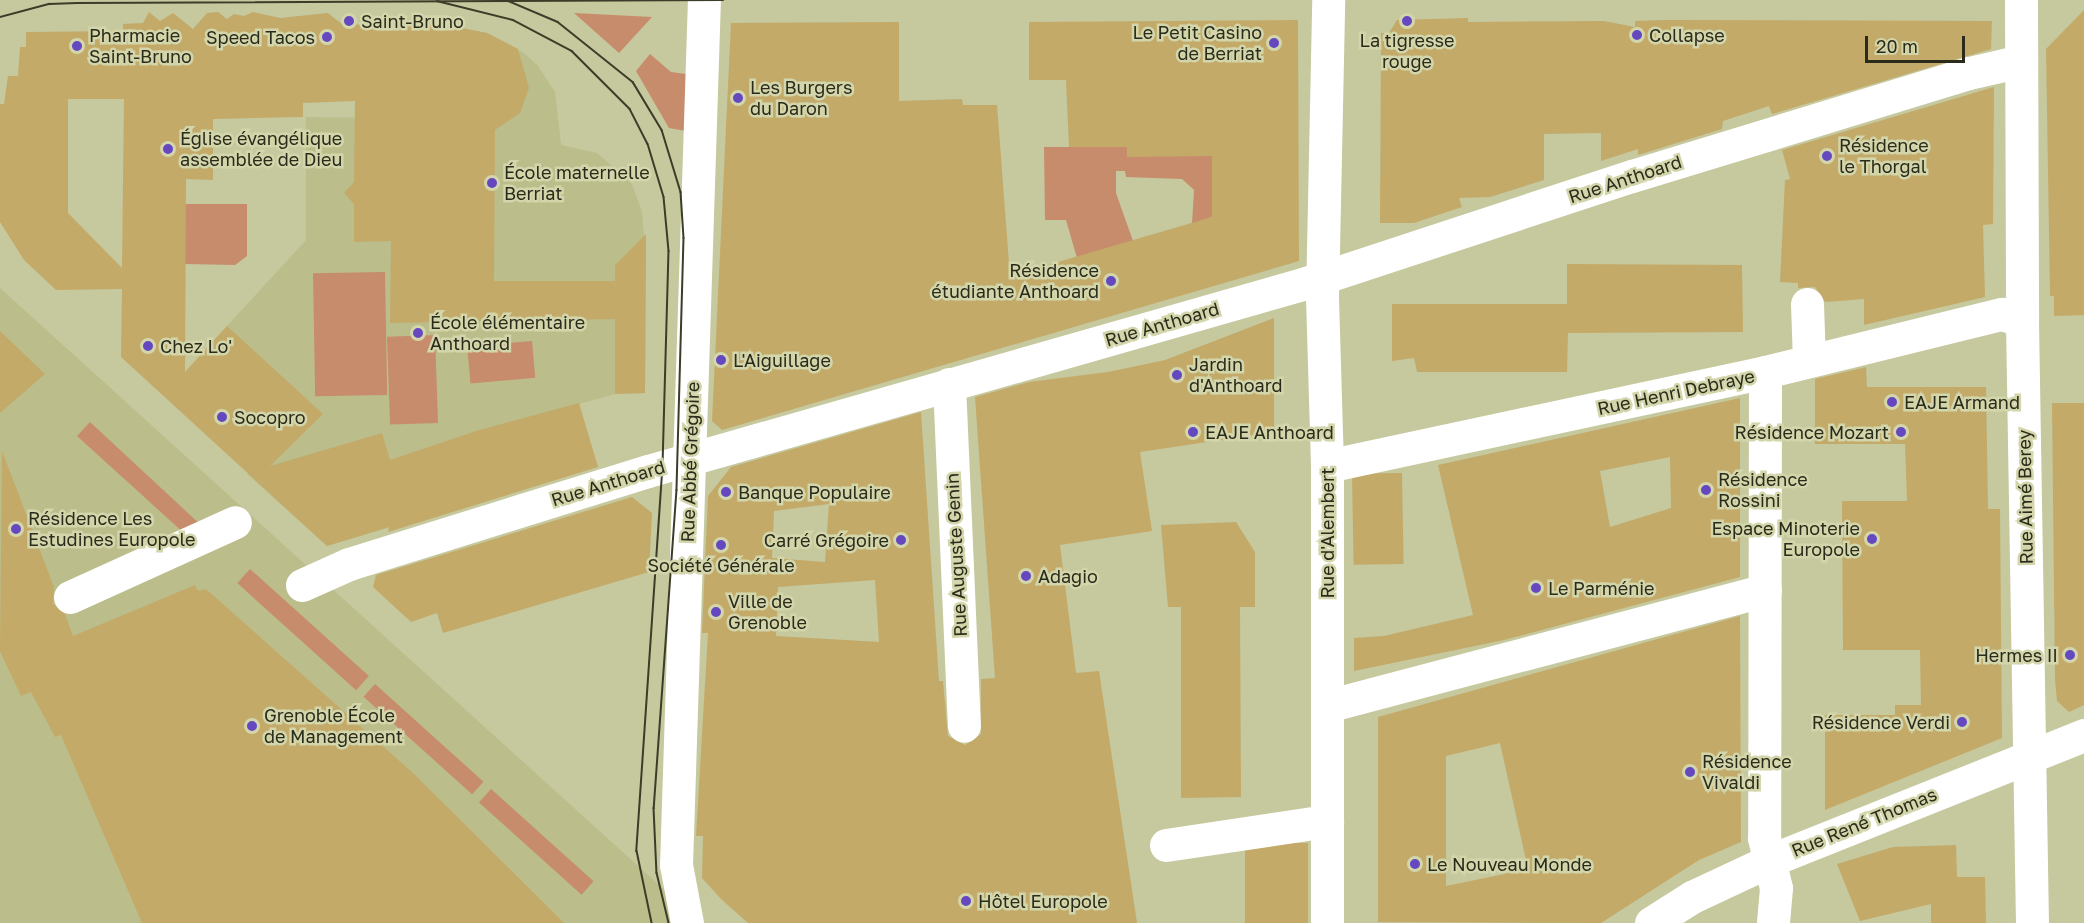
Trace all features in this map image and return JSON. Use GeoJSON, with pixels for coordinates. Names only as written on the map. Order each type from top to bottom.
{"type":"FeatureCollection","features":[{"type":"Feature","properties":{"kind":"street","name":"Rue Abbé Grégoire"},"geometry":{"type":"LineString","coordinates":[[687,923],[676,865],[704,0]]}},
{"type":"Feature","properties":{"kind":"street","name":"Rue d'Alembert"},"geometry":{"type":"LineString","coordinates":[[1327,923],[1327,466],[1324,276],[1328,0]]}},
{"type":"Feature","properties":{"kind":"street","name":"Rue Aimé Berey"},"geometry":{"type":"LineString","coordinates":[[2021,0],[2022,321],[2032,923]]}},
{"type":"Feature","properties":{"kind":"street","name":"Rue Anthoard"},"geometry":{"type":"LineString","coordinates":[[302,585],[349,564],[690,459],[1324,276],[1632,176],[1969,73],[2021,61]]}},
{"type":"Feature","properties":{"kind":"street"},"geometry":{"type":"LineString","coordinates":[[1807,304],[1809,361]]}},
{"type":"Feature","properties":{"kind":"street","name":"Rue Henri Debraye"},"geometry":{"type":"LineString","coordinates":[[1327,466],[1765,372],[2002,314],[2022,321]]}},
{"type":"Feature","properties":{"kind":"street"},"geometry":{"type":"LineString","coordinates":[[1765,372],[1764,838],[1776,888],[1773,923]]}},
{"type":"Feature","properties":{"kind":"street","name":"Rue Auguste Genin"},"geometry":{"type":"LineString","coordinates":[[949,384],[964,726]]}},
{"type":"Feature","properties":{"kind":"street"},"geometry":{"type":"LineString","coordinates":[[70,597],[235,522]]}},
{"type":"Feature","properties":{"kind":"street"},"geometry":{"type":"LineString","coordinates":[[1327,706],[1765,590]]}},
{"type":"Feature","properties":{"kind":"street","name":"Rue René Thomas"},"geometry":{"type":"LineString","coordinates":[[1651,923],[1692,897],[1769,861],[2084,735]]}},
{"type":"Feature","properties":{"kind":"street"},"geometry":{"type":"LineString","coordinates":[[1166,845],[1327,821]]}},
{"type":"Feature","properties":{"kind":"shaded area"},"geometry":{"type":"Polygon","coordinates":[[[574,13],[652,17],[619,53],[574,13]]]}},
{"type":"Feature","properties":{"kind":"shaded area"},"geometry":{"type":"Polygon","coordinates":[[[441,25],[487,33],[525,54],[538,66],[555,92],[561,145],[597,153],[632,184],[642,212],[646,258],[645,393],[615,394],[579,404],[597,466],[327,546],[247,474],[281,436],[197,359],[306,240],[306,117],[390,118],[441,25]]]}},
{"type":"Feature","properties":{"kind":"shaded area"},"geometry":{"type":"Polygon","coordinates":[[[650,54],[671,72],[686,74],[686,131],[669,128],[636,71],[650,54]]]}},
{"type":"Feature","properties":{"kind":"shaded area"},"geometry":{"type":"Polygon","coordinates":[[[1044,147],[1127,147],[1214,155],[1212,217],[1192,224],[1194,190],[1182,179],[1126,177],[1125,171],[1116,171],[1116,193],[1133,241],[1077,258],[1066,220],[1045,220],[1044,147]]]}},
{"type":"Feature","properties":{"kind":"shaded area"},"geometry":{"type":"Polygon","coordinates":[[[185,204],[247,204],[247,256],[235,265],[185,264],[185,204]]]}},
{"type":"Feature","properties":{"kind":"shaded area"},"geometry":{"type":"Polygon","coordinates":[[[385,272],[387,395],[315,396],[313,273],[385,272]]]}},
{"type":"Feature","properties":{"kind":"shaded area"},"geometry":{"type":"Polygon","coordinates":[[[0,288],[701,923],[0,923],[0,288]]]}},
{"type":"Feature","properties":{"kind":"shaded area"},"geometry":{"type":"Polygon","coordinates":[[[435,335],[438,423],[390,425],[387,337],[435,335]]]}},
{"type":"Feature","properties":{"kind":"shaded area"},"geometry":{"type":"Polygon","coordinates":[[[532,341],[535,378],[470,384],[467,347],[532,341]]]}},
{"type":"Feature","properties":{"kind":"shaded area"},"geometry":{"type":"Polygon","coordinates":[[[90,422],[203,527],[185,534],[77,436],[90,422]]]}},
{"type":"Feature","properties":{"kind":"shaded area"},"geometry":{"type":"Polygon","coordinates":[[[250,569],[369,676],[356,690],[237,583],[250,569]]]}},
{"type":"Feature","properties":{"kind":"shaded area"},"geometry":{"type":"Polygon","coordinates":[[[375,684],[483,782],[472,794],[364,697],[375,684]]]}},
{"type":"Feature","properties":{"kind":"shaded area"},"geometry":{"type":"Polygon","coordinates":[[[491,789],[594,881],[582,895],[479,802],[491,789]]]}},
{"type":"Feature","properties":{"kind":"building"},"geometry":{"type":"Polygon","coordinates":[[[2084,10],[2084,315],[2054,316],[2054,296],[2050,296],[2046,49],[2084,10]]]}},
{"type":"Feature","properties":{"kind":"building"},"geometry":{"type":"Polygon","coordinates":[[[149,12],[160,21],[173,13],[193,29],[207,13],[218,12],[227,19],[234,14],[244,16],[253,12],[280,18],[328,13],[343,25],[432,22],[487,33],[518,49],[529,88],[520,113],[495,130],[494,281],[615,281],[615,265],[646,234],[645,393],[615,394],[615,319],[390,323],[391,241],[354,242],[354,204],[344,193],[354,182],[355,101],[303,103],[303,117],[213,119],[213,180],[186,179],[185,372],[227,326],[323,414],[270,466],[382,433],[390,460],[479,430],[579,403],[598,467],[388,532],[389,527],[327,546],[121,357],[122,289],[56,290],[24,260],[0,222],[0,104],[4,104],[8,76],[18,76],[20,47],[26,47],[26,32],[123,31],[123,24],[143,23],[149,12]],[[68,99],[68,213],[122,268],[124,99],[68,99]]]}},
{"type":"Feature","properties":{"kind":"building"},"geometry":{"type":"Polygon","coordinates":[[[1468,18],[1468,22],[1604,21],[1635,27],[1635,21],[1665,20],[1992,21],[1991,49],[1772,114],[1769,106],[1723,121],[1722,129],[1638,155],[1638,149],[1601,161],[1601,133],[1544,134],[1544,180],[1490,197],[1459,198],[1462,207],[1414,223],[1380,223],[1381,33],[1389,33],[1397,20],[1468,18]]]}},
{"type":"Feature","properties":{"kind":"building"},"geometry":{"type":"Polygon","coordinates":[[[1298,20],[1299,261],[722,430],[712,421],[731,23],[899,22],[899,101],[962,99],[963,105],[997,105],[1010,276],[1212,217],[1212,156],[1127,157],[1127,147],[1069,147],[1066,80],[1029,80],[1029,22],[1298,20]]]}},
{"type":"Feature","properties":{"kind":"building"},"geometry":{"type":"Polygon","coordinates":[[[1994,87],[1993,224],[1983,225],[1985,297],[1864,325],[1864,299],[1825,302],[1815,287],[1798,288],[1798,283],[1780,282],[1785,180],[1790,179],[1782,150],[1994,87]]]}},
{"type":"Feature","properties":{"kind":"building"},"geometry":{"type":"Polygon","coordinates":[[[1567,264],[1742,265],[1743,332],[1568,333],[1567,372],[1417,372],[1414,358],[1392,361],[1392,304],[1567,304],[1567,264]]]}},
{"type":"Feature","properties":{"kind":"building"},"geometry":{"type":"Polygon","coordinates":[[[1274,318],[1274,432],[1140,452],[1152,531],[1060,545],[1076,673],[1099,671],[1137,923],[748,923],[702,878],[703,836],[696,836],[708,633],[702,633],[708,496],[731,467],[921,412],[939,681],[943,681],[948,736],[965,745],[981,734],[981,679],[995,678],[975,397],[1029,382],[1108,372],[1165,360],[1274,318]],[[829,504],[774,511],[772,558],[825,562],[829,504]],[[875,580],[778,587],[776,636],[879,642],[875,580]]]}},
{"type":"Feature","properties":{"kind":"building"},"geometry":{"type":"Polygon","coordinates":[[[0,331],[45,374],[0,413],[0,331]]]}},
{"type":"Feature","properties":{"kind":"building"},"geometry":{"type":"Polygon","coordinates":[[[1866,367],[1867,387],[1986,387],[1988,509],[2000,509],[2002,738],[1825,810],[1825,715],[1895,715],[1895,705],[1921,705],[1920,650],[1843,650],[1842,501],[1907,501],[1905,444],[1815,444],[1815,379],[1866,367]]]}},
{"type":"Feature","properties":{"kind":"building"},"geometry":{"type":"Polygon","coordinates":[[[1740,398],[1740,577],[1504,640],[1354,671],[1354,638],[1384,636],[1473,615],[1438,465],[1740,398]],[[1670,457],[1600,471],[1610,527],[1671,508],[1670,457]]]}},
{"type":"Feature","properties":{"kind":"building"},"geometry":{"type":"Polygon","coordinates":[[[2052,403],[2084,403],[2084,705],[2069,712],[2057,701],[2055,680],[2052,403]]]}},
{"type":"Feature","properties":{"kind":"building","name":"Grenoble École de Management"},"geometry":{"type":"Polygon","coordinates":[[[2,451],[54,587],[53,604],[65,614],[73,636],[195,585],[198,591],[206,589],[414,774],[564,923],[142,923],[61,735],[55,737],[31,692],[21,696],[0,651],[2,451]]]}},
{"type":"Feature","properties":{"kind":"building"},"geometry":{"type":"Polygon","coordinates":[[[1402,473],[1404,564],[1354,565],[1352,474],[1402,473]]]}},
{"type":"Feature","properties":{"kind":"building"},"geometry":{"type":"Polygon","coordinates":[[[632,497],[652,513],[649,572],[443,633],[437,613],[411,622],[373,587],[376,575],[632,497]]]}},
{"type":"Feature","properties":{"kind":"building"},"geometry":{"type":"Polygon","coordinates":[[[1236,522],[1255,552],[1255,607],[1240,607],[1241,797],[1181,798],[1181,607],[1168,607],[1161,525],[1236,522]]]}},
{"type":"Feature","properties":{"kind":"building"},"geometry":{"type":"Polygon","coordinates":[[[1740,616],[1741,842],[1699,860],[1601,923],[1378,922],[1378,717],[1740,616]],[[1500,743],[1446,756],[1446,886],[1528,869],[1500,743]]]}},
{"type":"Feature","properties":{"kind":"building"},"geometry":{"type":"Polygon","coordinates":[[[1245,843],[1308,843],[1308,923],[1245,923],[1245,843]]]}},
{"type":"Feature","properties":{"kind":"building"},"geometry":{"type":"Polygon","coordinates":[[[1956,845],[1957,877],[1985,877],[1986,923],[1931,923],[1931,904],[1860,921],[1837,864],[1893,847],[1956,845]]]}},
{"type":"Feature","properties":{"kind":"tram line"},"geometry":{"type":"LineString","coordinates":[[506,0],[558,22],[633,82],[662,130],[681,192],[684,238],[677,490],[654,808],[657,873],[669,923]]}},
{"type":"Feature","properties":{"kind":"tram line"},"geometry":{"type":"LineString","coordinates":[[0,17],[49,4],[77,3],[723,0]]}},
{"type":"Feature","properties":{"kind":"tram line"},"geometry":{"type":"LineString","coordinates":[[437,1],[513,20],[572,51],[630,109],[648,144],[664,197],[669,251],[663,466],[637,851],[652,923]]}},
{"type":"Feature","properties":{"kind":"place","name":"Saint-Bruno"},"geometry":{"type":"Point","coordinates":[349,21]}},
{"type":"Feature","properties":{"kind":"place","name":"La tigresse rouge"},"geometry":{"type":"Point","coordinates":[1407,21]}},
{"type":"Feature","properties":{"kind":"place","name":"Collapse"},"geometry":{"type":"Point","coordinates":[1637,35]}},
{"type":"Feature","properties":{"kind":"place","name":"Speed Tacos"},"geometry":{"type":"Point","coordinates":[327,37]}},
{"type":"Feature","properties":{"kind":"place","name":"Le Petit Casino de Berriat"},"geometry":{"type":"Point","coordinates":[1274,43]}},
{"type":"Feature","properties":{"kind":"place","name":"Pharmacie Saint-Bruno"},"geometry":{"type":"Point","coordinates":[77,46]}},
{"type":"Feature","properties":{"kind":"place","name":"Les Burgers du Daron"},"geometry":{"type":"Point","coordinates":[738,98]}},
{"type":"Feature","properties":{"kind":"place","name":"Église évangélique assemblée de Dieu"},"geometry":{"type":"Point","coordinates":[168,149]}},
{"type":"Feature","properties":{"kind":"place","name":"Résidence le Thorgal"},"geometry":{"type":"Point","coordinates":[1827,156]}},
{"type":"Feature","properties":{"kind":"place","name":"École maternelle Berriat"},"geometry":{"type":"Point","coordinates":[492,183]}},
{"type":"Feature","properties":{"kind":"place","name":"Résidence étudiante Anthoard"},"geometry":{"type":"Point","coordinates":[1111,281]}},
{"type":"Feature","properties":{"kind":"place","name":"École élémentaire Anthoard"},"geometry":{"type":"Point","coordinates":[418,333]}},
{"type":"Feature","properties":{"kind":"place","name":"Chez Lo'"},"geometry":{"type":"Point","coordinates":[148,346]}},
{"type":"Feature","properties":{"kind":"place","name":"L'Aiguillage"},"geometry":{"type":"Point","coordinates":[721,360]}},
{"type":"Feature","properties":{"kind":"place","name":"Jardin d'Anthoard"},"geometry":{"type":"Point","coordinates":[1177,375]}},
{"type":"Feature","properties":{"kind":"place","name":"EAJE Armand"},"geometry":{"type":"Point","coordinates":[1892,402]}},
{"type":"Feature","properties":{"kind":"place","name":"Socopro"},"geometry":{"type":"Point","coordinates":[222,417]}},
{"type":"Feature","properties":{"kind":"place","name":"EAJE Anthoard"},"geometry":{"type":"Point","coordinates":[1193,432]}},
{"type":"Feature","properties":{"kind":"place","name":"Résidence Mozart"},"geometry":{"type":"Point","coordinates":[1901,432]}},
{"type":"Feature","properties":{"kind":"place","name":"Résidence Rossini"},"geometry":{"type":"Point","coordinates":[1706,490]}},
{"type":"Feature","properties":{"kind":"place","name":"Banque Populaire"},"geometry":{"type":"Point","coordinates":[726,492]}},
{"type":"Feature","properties":{"kind":"place","name":"Résidence Les Estudines Europole"},"geometry":{"type":"Point","coordinates":[16,529]}},
{"type":"Feature","properties":{"kind":"place","name":"Espace Minoterie Europole"},"geometry":{"type":"Point","coordinates":[1872,539]}},
{"type":"Feature","properties":{"kind":"place","name":"Carré Grégoire"},"geometry":{"type":"Point","coordinates":[901,540]}},
{"type":"Feature","properties":{"kind":"place","name":"Société Générale"},"geometry":{"type":"Point","coordinates":[721,545]}},
{"type":"Feature","properties":{"kind":"place","name":"Adagio"},"geometry":{"type":"Point","coordinates":[1026,576]}},
{"type":"Feature","properties":{"kind":"place","name":"Le Parménie"},"geometry":{"type":"Point","coordinates":[1536,588]}},
{"type":"Feature","properties":{"kind":"place","name":"Ville de Grenoble"},"geometry":{"type":"Point","coordinates":[716,612]}},
{"type":"Feature","properties":{"kind":"place","name":"Hermes II"},"geometry":{"type":"Point","coordinates":[2070,655]}},
{"type":"Feature","properties":{"kind":"place","name":"Résidence Verdi"},"geometry":{"type":"Point","coordinates":[1962,722]}},
{"type":"Feature","properties":{"kind":"place","name":"Grenoble École de Management"},"geometry":{"type":"Point","coordinates":[252,726]}},
{"type":"Feature","properties":{"kind":"place","name":"Résidence Vivaldi"},"geometry":{"type":"Point","coordinates":[1690,772]}},
{"type":"Feature","properties":{"kind":"place","name":"Le Nouveau Monde"},"geometry":{"type":"Point","coordinates":[1415,864]}},
{"type":"Feature","properties":{"kind":"place","name":"Hôtel Europole"},"geometry":{"type":"Point","coordinates":[966,901]}}]}
